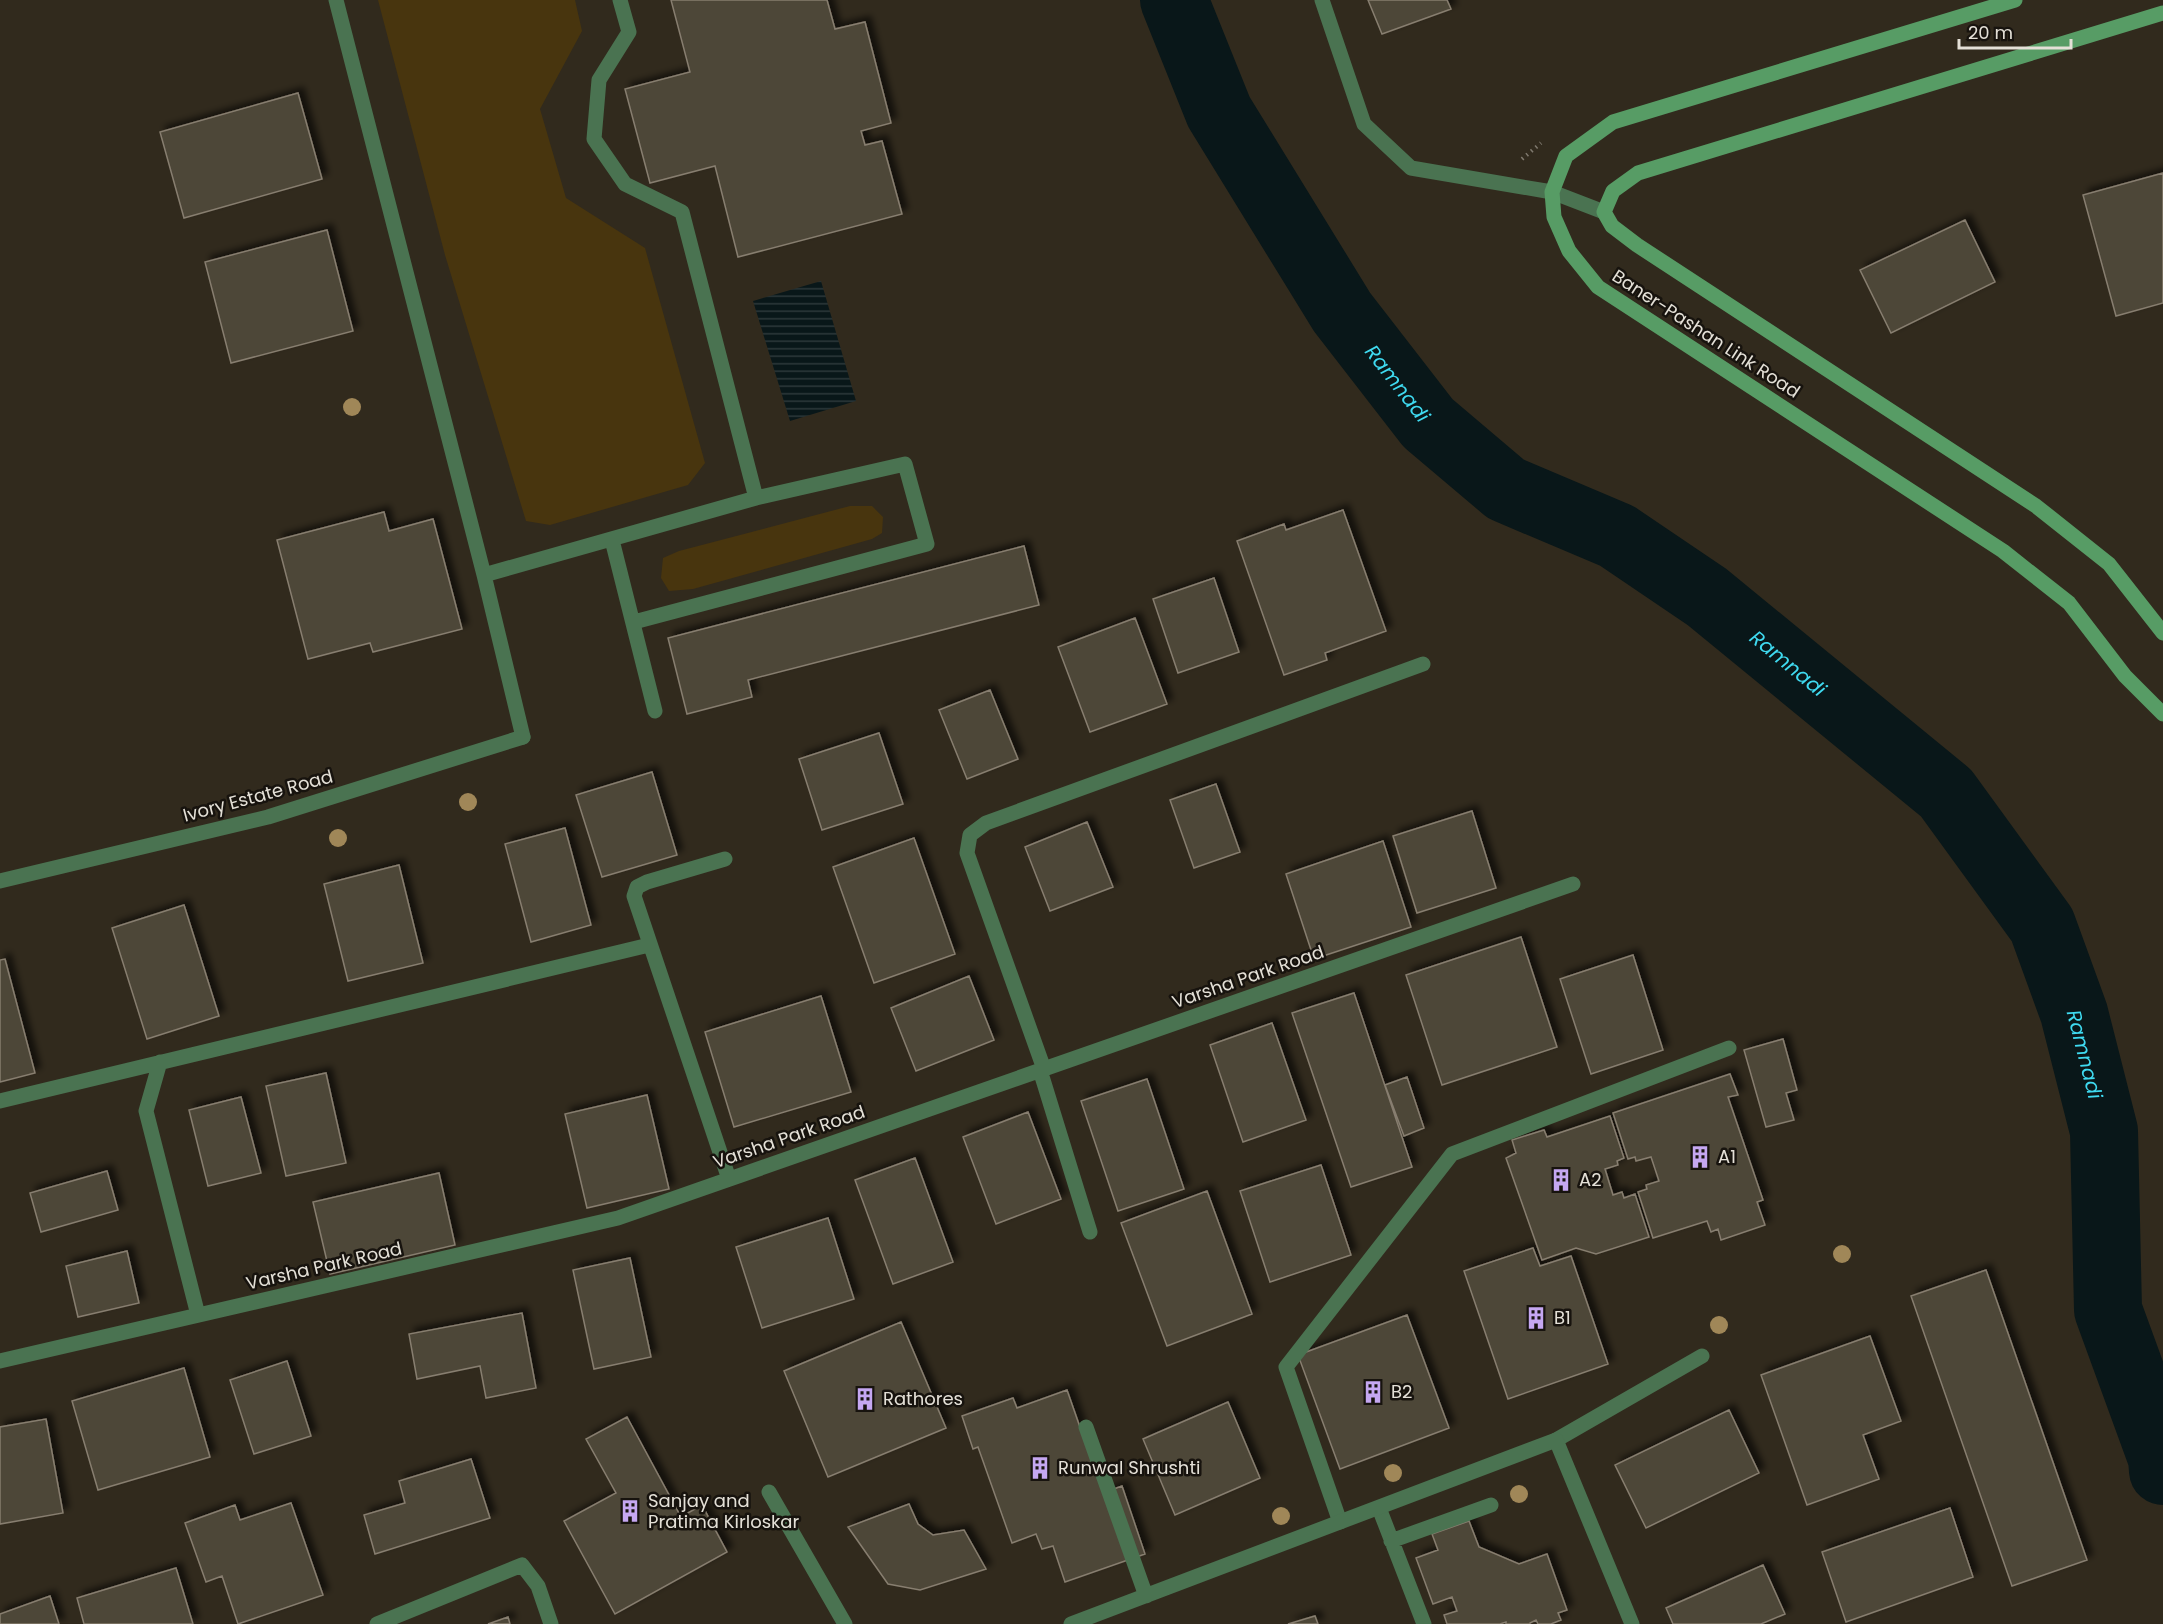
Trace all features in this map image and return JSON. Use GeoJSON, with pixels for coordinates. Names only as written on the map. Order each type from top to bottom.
{"type":"FeatureCollection","features":[{"type":"Feature","properties":{"kind":"street"},"geometry":{"type":"LineString","coordinates":[[336,0],[484,575],[756,498],[905,464],[927,544],[634,622]]}},
{"type":"Feature","properties":{"kind":"street"},"geometry":{"type":"LineString","coordinates":[[620,0],[629,32],[599,80],[594,139],[625,184],[682,212],[756,498]]}},
{"type":"Feature","properties":{"kind":"street"},"geometry":{"type":"LineString","coordinates":[[1322,0],[1365,124],[1411,168],[1552,192],[1604,212],[1612,191],[1638,173],[2163,13]]}},
{"type":"Feature","properties":{"kind":"street","name":"Baner-Pashan Link Road"},"geometry":{"type":"LineString","coordinates":[[2015,0],[1613,122],[1566,156],[1552,192],[1554,217],[1569,251],[1598,287],[2003,551],[2068,603],[2125,676],[2163,714]]}},
{"type":"Feature","properties":{"kind":"street","name":"Baner-Pashan Link Road"},"geometry":{"type":"LineString","coordinates":[[1604,212],[1612,226],[1636,245],[2036,506],[2109,564],[2163,633]]}},
{"type":"Feature","properties":{"kind":"street"},"geometry":{"type":"LineString","coordinates":[[612,540],[655,711]]}},
{"type":"Feature","properties":{"kind":"street","name":"Ivory Estate Road"},"geometry":{"type":"LineString","coordinates":[[0,881],[268,817],[523,737],[484,575]]}},
{"type":"Feature","properties":{"kind":"street"},"geometry":{"type":"LineString","coordinates":[[1090,1232],[1042,1069],[966,853],[970,835],[986,823],[1422,664]]}},
{"type":"Feature","properties":{"kind":"street"},"geometry":{"type":"LineString","coordinates":[[725,859],[647,882],[637,887],[634,896],[729,1179]]}},
{"type":"Feature","properties":{"kind":"street","name":"Varsha Park Road"},"geometry":{"type":"LineString","coordinates":[[0,1361],[618,1218],[1573,884]]}},
{"type":"Feature","properties":{"kind":"street"},"geometry":{"type":"LineString","coordinates":[[0,1101],[649,945]]}},
{"type":"Feature","properties":{"kind":"street"},"geometry":{"type":"LineString","coordinates":[[1340,1522],[1286,1367],[1452,1154],[1729,1048]]}},
{"type":"Feature","properties":{"kind":"street"},"geometry":{"type":"LineString","coordinates":[[160,1062],[146,1111],[198,1315]]}},
{"type":"Feature","properties":{"kind":"street"},"geometry":{"type":"LineString","coordinates":[[1071,1624],[1556,1440],[1702,1356]]}},
{"type":"Feature","properties":{"kind":"street"},"geometry":{"type":"LineString","coordinates":[[1086,1427],[1146,1596]]}},
{"type":"Feature","properties":{"kind":"street"},"geometry":{"type":"LineString","coordinates":[[1556,1440],[1632,1624]]}},
{"type":"Feature","properties":{"kind":"street"},"geometry":{"type":"LineString","coordinates":[[769,1492],[845,1624]]}},
{"type":"Feature","properties":{"kind":"street"},"geometry":{"type":"LineString","coordinates":[[1391,1541],[1491,1504]]}},
{"type":"Feature","properties":{"kind":"street"},"geometry":{"type":"LineString","coordinates":[[1378,1508],[1424,1624]]}},
{"type":"Feature","properties":{"kind":"street"},"geometry":{"type":"LineString","coordinates":[[378,1624],[522,1565],[538,1586],[552,1624]]}},
{"type":"Feature","properties":{"kind":"shaded area"},"geometry":{"type":"Polygon","coordinates":[[[378,0],[575,0],[582,31],[540,109],[566,198],[645,248],[705,463],[688,485],[550,525],[526,521],[445,255],[378,0]]]}},
{"type":"Feature","properties":{"kind":"shaded area"},"geometry":{"type":"Polygon","coordinates":[[[821,281],[856,401],[790,421],[753,301],[821,281]]]}},
{"type":"Feature","properties":{"kind":"shaded area"},"geometry":{"type":"Polygon","coordinates":[[[850,506],[872,506],[883,517],[882,533],[872,539],[693,589],[669,591],[661,578],[663,558],[679,551],[850,506]]]}},
{"type":"Feature","properties":{"kind":"building"},"geometry":{"type":"Polygon","coordinates":[[[671,0],[827,0],[835,29],[865,22],[891,123],[861,131],[865,145],[882,141],[902,214],[738,257],[715,166],[650,183],[625,89],[690,72],[671,0]]]}},
{"type":"Feature","properties":{"kind":"building"},"geometry":{"type":"Polygon","coordinates":[[[1368,0],[1447,0],[1451,9],[1382,34],[1368,0]]]}},
{"type":"Feature","properties":{"kind":"building"},"geometry":{"type":"Polygon","coordinates":[[[298,93],[322,179],[184,218],[160,132],[298,93]]]}},
{"type":"Feature","properties":{"kind":"building"},"geometry":{"type":"Polygon","coordinates":[[[2163,173],[2163,303],[2116,316],[2083,195],[2163,173]]]}},
{"type":"Feature","properties":{"kind":"building"},"geometry":{"type":"Polygon","coordinates":[[[1965,220],[1995,282],[1891,333],[1860,270],[1965,220]]]}},
{"type":"Feature","properties":{"kind":"building"},"geometry":{"type":"Polygon","coordinates":[[[327,230],[353,331],[231,363],[205,262],[327,230]]]}},
{"type":"Feature","properties":{"kind":"building"},"geometry":{"type":"Polygon","coordinates":[[[1343,510],[1386,631],[1325,653],[1327,660],[1284,675],[1237,541],[1284,524],[1286,530],[1343,510]]]}},
{"type":"Feature","properties":{"kind":"building"},"geometry":{"type":"Polygon","coordinates":[[[384,512],[389,531],[433,519],[462,629],[373,652],[370,643],[308,659],[277,540],[384,512]]]}},
{"type":"Feature","properties":{"kind":"building"},"geometry":{"type":"Polygon","coordinates":[[[1024,546],[1039,605],[748,680],[752,697],[687,714],[668,638],[1024,546]]]}},
{"type":"Feature","properties":{"kind":"building"},"geometry":{"type":"Polygon","coordinates":[[[1214,578],[1239,652],[1178,673],[1153,599],[1214,578]]]}},
{"type":"Feature","properties":{"kind":"building"},"geometry":{"type":"Polygon","coordinates":[[[1135,618],[1167,704],[1090,732],[1058,647],[1135,618]]]}},
{"type":"Feature","properties":{"kind":"building"},"geometry":{"type":"Polygon","coordinates":[[[990,690],[1018,759],[967,779],[939,710],[990,690]]]}},
{"type":"Feature","properties":{"kind":"building"},"geometry":{"type":"Polygon","coordinates":[[[879,733],[903,804],[822,830],[799,759],[879,733]]]}},
{"type":"Feature","properties":{"kind":"building"},"geometry":{"type":"Polygon","coordinates":[[[652,772],[677,855],[602,877],[576,795],[652,772]]]}},
{"type":"Feature","properties":{"kind":"building"},"geometry":{"type":"Polygon","coordinates":[[[1216,784],[1240,852],[1194,868],[1170,800],[1216,784]]]}},
{"type":"Feature","properties":{"kind":"building"},"geometry":{"type":"Polygon","coordinates":[[[1472,811],[1496,888],[1417,913],[1393,836],[1472,811]]]}},
{"type":"Feature","properties":{"kind":"building"},"geometry":{"type":"Polygon","coordinates":[[[1087,822],[1113,887],[1050,911],[1025,847],[1087,822]]]}},
{"type":"Feature","properties":{"kind":"building"},"geometry":{"type":"Polygon","coordinates":[[[565,828],[591,925],[531,942],[505,844],[565,828]]]}},
{"type":"Feature","properties":{"kind":"building"},"geometry":{"type":"Polygon","coordinates":[[[914,838],[955,954],[874,983],[833,867],[914,838]]]}},
{"type":"Feature","properties":{"kind":"building"},"geometry":{"type":"Polygon","coordinates":[[[1383,841],[1411,927],[1314,959],[1286,874],[1383,841]]]}},
{"type":"Feature","properties":{"kind":"building"},"geometry":{"type":"Polygon","coordinates":[[[399,865],[423,963],[348,981],[324,884],[399,865]]]}},
{"type":"Feature","properties":{"kind":"building"},"geometry":{"type":"Polygon","coordinates":[[[184,905],[219,1016],[147,1039],[112,928],[184,905]]]}},
{"type":"Feature","properties":{"kind":"building"},"geometry":{"type":"Polygon","coordinates":[[[1521,937],[1557,1047],[1442,1085],[1406,975],[1521,937]]]}},
{"type":"Feature","properties":{"kind":"building"},"geometry":{"type":"Polygon","coordinates":[[[1633,955],[1663,1050],[1591,1074],[1560,979],[1633,955]]]}},
{"type":"Feature","properties":{"kind":"building"},"geometry":{"type":"Polygon","coordinates":[[[5,959],[35,1073],[0,1082],[0,960],[5,959]]]}},
{"type":"Feature","properties":{"kind":"building"},"geometry":{"type":"Polygon","coordinates":[[[969,976],[994,1040],[916,1071],[891,1008],[969,976]]]}},
{"type":"Feature","properties":{"kind":"building"},"geometry":{"type":"Polygon","coordinates":[[[1354,993],[1412,1167],[1351,1187],[1292,1013],[1354,993]]]}},
{"type":"Feature","properties":{"kind":"building"},"geometry":{"type":"Polygon","coordinates":[[[821,996],[851,1092],[734,1127],[705,1032],[821,996]]]}},
{"type":"Feature","properties":{"kind":"building"},"geometry":{"type":"Polygon","coordinates":[[[1272,1023],[1306,1120],[1243,1142],[1210,1045],[1272,1023]]]}},
{"type":"Feature","properties":{"kind":"building"},"geometry":{"type":"Polygon","coordinates":[[[1783,1039],[1797,1090],[1786,1093],[1794,1120],[1766,1127],[1744,1050],[1783,1039]]]}},
{"type":"Feature","properties":{"kind":"building"},"geometry":{"type":"Polygon","coordinates":[[[326,1073],[346,1163],[286,1176],[266,1086],[326,1073]]]}},
{"type":"Feature","properties":{"kind":"building","name":"A1"},"geometry":{"type":"Polygon","coordinates":[[[1730,1074],[1738,1095],[1728,1097],[1763,1200],[1757,1202],[1765,1225],[1721,1240],[1718,1229],[1711,1232],[1707,1221],[1653,1238],[1638,1192],[1647,1189],[1646,1185],[1659,1181],[1651,1157],[1636,1161],[1635,1157],[1628,1159],[1613,1113],[1730,1074]]]}},
{"type":"Feature","properties":{"kind":"building"},"geometry":{"type":"Polygon","coordinates":[[[1407,1077],[1424,1128],[1404,1136],[1385,1085],[1407,1077]]]}},
{"type":"Feature","properties":{"kind":"building"},"geometry":{"type":"Polygon","coordinates":[[[1147,1079],[1184,1189],[1118,1211],[1081,1101],[1147,1079]]]}},
{"type":"Feature","properties":{"kind":"building"},"geometry":{"type":"Polygon","coordinates":[[[647,1095],[669,1189],[587,1208],[565,1114],[647,1095]]]}},
{"type":"Feature","properties":{"kind":"building"},"geometry":{"type":"Polygon","coordinates":[[[241,1097],[261,1173],[208,1186],[189,1110],[241,1097]]]}},
{"type":"Feature","properties":{"kind":"building"},"geometry":{"type":"Polygon","coordinates":[[[1028,1112],[1061,1199],[996,1224],[963,1137],[1028,1112]]]}},
{"type":"Feature","properties":{"kind":"building","name":"A2"},"geometry":{"type":"Polygon","coordinates":[[[1610,1116],[1624,1158],[1617,1161],[1618,1165],[1605,1169],[1613,1195],[1622,1192],[1624,1198],[1635,1194],[1649,1237],[1596,1254],[1576,1248],[1542,1260],[1506,1158],[1516,1153],[1512,1140],[1544,1130],[1547,1137],[1610,1116]]]}},
{"type":"Feature","properties":{"kind":"building"},"geometry":{"type":"Polygon","coordinates":[[[915,1158],[953,1262],[893,1284],[855,1180],[915,1158]]]}},
{"type":"Feature","properties":{"kind":"building"},"geometry":{"type":"Polygon","coordinates":[[[1321,1165],[1351,1255],[1270,1282],[1240,1191],[1321,1165]]]}},
{"type":"Feature","properties":{"kind":"building"},"geometry":{"type":"Polygon","coordinates":[[[107,1171],[118,1210],[41,1232],[30,1193],[107,1171]]]}},
{"type":"Feature","properties":{"kind":"building"},"geometry":{"type":"Polygon","coordinates":[[[439,1173],[455,1245],[330,1274],[313,1202],[439,1173]]]}},
{"type":"Feature","properties":{"kind":"building"},"geometry":{"type":"Polygon","coordinates":[[[1207,1191],[1252,1314],[1167,1346],[1121,1223],[1207,1191]]]}},
{"type":"Feature","properties":{"kind":"building"},"geometry":{"type":"Polygon","coordinates":[[[828,1218],[854,1299],[762,1328],[736,1247],[828,1218]]]}},
{"type":"Feature","properties":{"kind":"building","name":"B1"},"geometry":{"type":"Polygon","coordinates":[[[1533,1248],[1540,1266],[1571,1256],[1608,1364],[1508,1399],[1464,1271],[1533,1248]]]}},
{"type":"Feature","properties":{"kind":"building"},"geometry":{"type":"Polygon","coordinates":[[[127,1251],[139,1303],[78,1317],[66,1266],[127,1251]]]}},
{"type":"Feature","properties":{"kind":"building"},"geometry":{"type":"Polygon","coordinates":[[[630,1258],[651,1357],[594,1369],[573,1270],[630,1258]]]}},
{"type":"Feature","properties":{"kind":"building"},"geometry":{"type":"Polygon","coordinates":[[[1986,1270],[2087,1560],[2012,1586],[1911,1296],[1986,1270]]]}},
{"type":"Feature","properties":{"kind":"building"},"geometry":{"type":"Polygon","coordinates":[[[522,1313],[536,1388],[486,1398],[480,1366],[417,1379],[409,1334],[522,1313]]]}},
{"type":"Feature","properties":{"kind":"building","name":"B2"},"geometry":{"type":"Polygon","coordinates":[[[1407,1315],[1449,1428],[1340,1469],[1298,1355],[1407,1315]]]}},
{"type":"Feature","properties":{"kind":"building","name":"Rathores"},"geometry":{"type":"Polygon","coordinates":[[[901,1322],[946,1428],[828,1477],[784,1371],[901,1322]]]}},
{"type":"Feature","properties":{"kind":"building"},"geometry":{"type":"Polygon","coordinates":[[[1870,1336],[1901,1421],[1863,1435],[1879,1479],[1807,1505],[1761,1375],[1870,1336]]]}},
{"type":"Feature","properties":{"kind":"building"},"geometry":{"type":"Polygon","coordinates":[[[287,1361],[311,1436],[254,1454],[230,1380],[287,1361]]]}},
{"type":"Feature","properties":{"kind":"building"},"geometry":{"type":"Polygon","coordinates":[[[184,1368],[210,1457],[98,1490],[72,1401],[184,1368]]]}},
{"type":"Feature","properties":{"kind":"building","name":"Runwal Shrushti"},"geometry":{"type":"Polygon","coordinates":[[[1067,1390],[1103,1493],[1122,1486],[1145,1554],[1065,1582],[1053,1546],[1042,1549],[1036,1534],[1012,1543],[978,1447],[973,1449],[962,1416],[1013,1398],[1017,1408],[1067,1390]]]}},
{"type":"Feature","properties":{"kind":"building"},"geometry":{"type":"Polygon","coordinates":[[[1228,1402],[1260,1478],[1175,1515],[1143,1439],[1228,1402]]]}},
{"type":"Feature","properties":{"kind":"building"},"geometry":{"type":"Polygon","coordinates":[[[1729,1410],[1759,1473],[1646,1528],[1615,1465],[1729,1410]]]}},
{"type":"Feature","properties":{"kind":"building","name":"Sanjay and Pratima Kirloskar"},"geometry":{"type":"Polygon","coordinates":[[[627,1417],[681,1517],[702,1505],[727,1552],[615,1614],[564,1521],[616,1493],[586,1439],[627,1417]]]}},
{"type":"Feature","properties":{"kind":"building"},"geometry":{"type":"Polygon","coordinates":[[[46,1419],[63,1513],[0,1524],[0,1427],[46,1419]]]}},
{"type":"Feature","properties":{"kind":"building"},"geometry":{"type":"Polygon","coordinates":[[[471,1459],[490,1518],[375,1554],[364,1515],[405,1503],[399,1481],[471,1459]]]}},
{"type":"Feature","properties":{"kind":"building"},"geometry":{"type":"Polygon","coordinates":[[[291,1503],[323,1595],[238,1624],[222,1576],[206,1582],[185,1523],[235,1505],[240,1520],[291,1503]]]}},
{"type":"Feature","properties":{"kind":"building"},"geometry":{"type":"Polygon","coordinates":[[[909,1504],[918,1524],[933,1535],[964,1530],[986,1569],[920,1590],[888,1584],[848,1527],[909,1504]]]}},
{"type":"Feature","properties":{"kind":"building"},"geometry":{"type":"Polygon","coordinates":[[[1950,1508],[1973,1577],[1846,1622],[1822,1552],[1950,1508]]]}},
{"type":"Feature","properties":{"kind":"building"},"geometry":{"type":"Polygon","coordinates":[[[1469,1521],[1479,1547],[1519,1564],[1547,1554],[1567,1610],[1558,1613],[1561,1620],[1551,1624],[1538,1624],[1536,1620],[1530,1624],[1506,1624],[1506,1622],[1447,1624],[1444,1615],[1457,1611],[1452,1597],[1433,1604],[1416,1558],[1438,1550],[1432,1534],[1469,1521]]]}},
{"type":"Feature","properties":{"kind":"building"},"geometry":{"type":"Polygon","coordinates":[[[1763,1565],[1785,1614],[1761,1624],[1673,1624],[1666,1608],[1763,1565]]]}},
{"type":"Feature","properties":{"kind":"building"},"geometry":{"type":"Polygon","coordinates":[[[176,1568],[193,1624],[84,1624],[77,1598],[176,1568]]]}},
{"type":"Feature","properties":{"kind":"building"},"geometry":{"type":"Polygon","coordinates":[[[50,1596],[59,1624],[0,1624],[0,1614],[50,1596]]]}},
{"type":"Feature","properties":{"kind":"building"},"geometry":{"type":"Polygon","coordinates":[[[1315,1616],[1318,1624],[1288,1624],[1315,1616]]]}},
{"type":"Feature","properties":{"kind":"building"},"geometry":{"type":"Polygon","coordinates":[[[508,1617],[510,1624],[488,1624],[508,1617]]]}},
{"type":"Feature","properties":{"kind":"waterway","name":"Ramnadi"},"geometry":{"type":"LineString","coordinates":[[1174,0],[1219,112],[1342,312],[1428,423],[1506,489],[1617,536],[1707,597],[1946,793],[2042,925],[2074,1013],[2104,1131],[2108,1310],[2162,1458],[2163,1471]]}},
{"type":"Feature","properties":{"kind":"place","name":"A1"},"geometry":{"type":"Point","coordinates":[1700,1157]}},
{"type":"Feature","properties":{"kind":"place","name":"A2"},"geometry":{"type":"Point","coordinates":[1561,1180]}},
{"type":"Feature","properties":{"kind":"place","name":"B1"},"geometry":{"type":"Point","coordinates":[1536,1318]}},
{"type":"Feature","properties":{"kind":"place","name":"B2"},"geometry":{"type":"Point","coordinates":[1373,1392]}},
{"type":"Feature","properties":{"kind":"place","name":"Rathores"},"geometry":{"type":"Point","coordinates":[865,1399]}},
{"type":"Feature","properties":{"kind":"place","name":"Runwal Shrushti"},"geometry":{"type":"Point","coordinates":[1040,1468]}},
{"type":"Feature","properties":{"kind":"place","name":"Sanjay and Pratima Kirloskar"},"geometry":{"type":"Point","coordinates":[630,1511]}}]}
